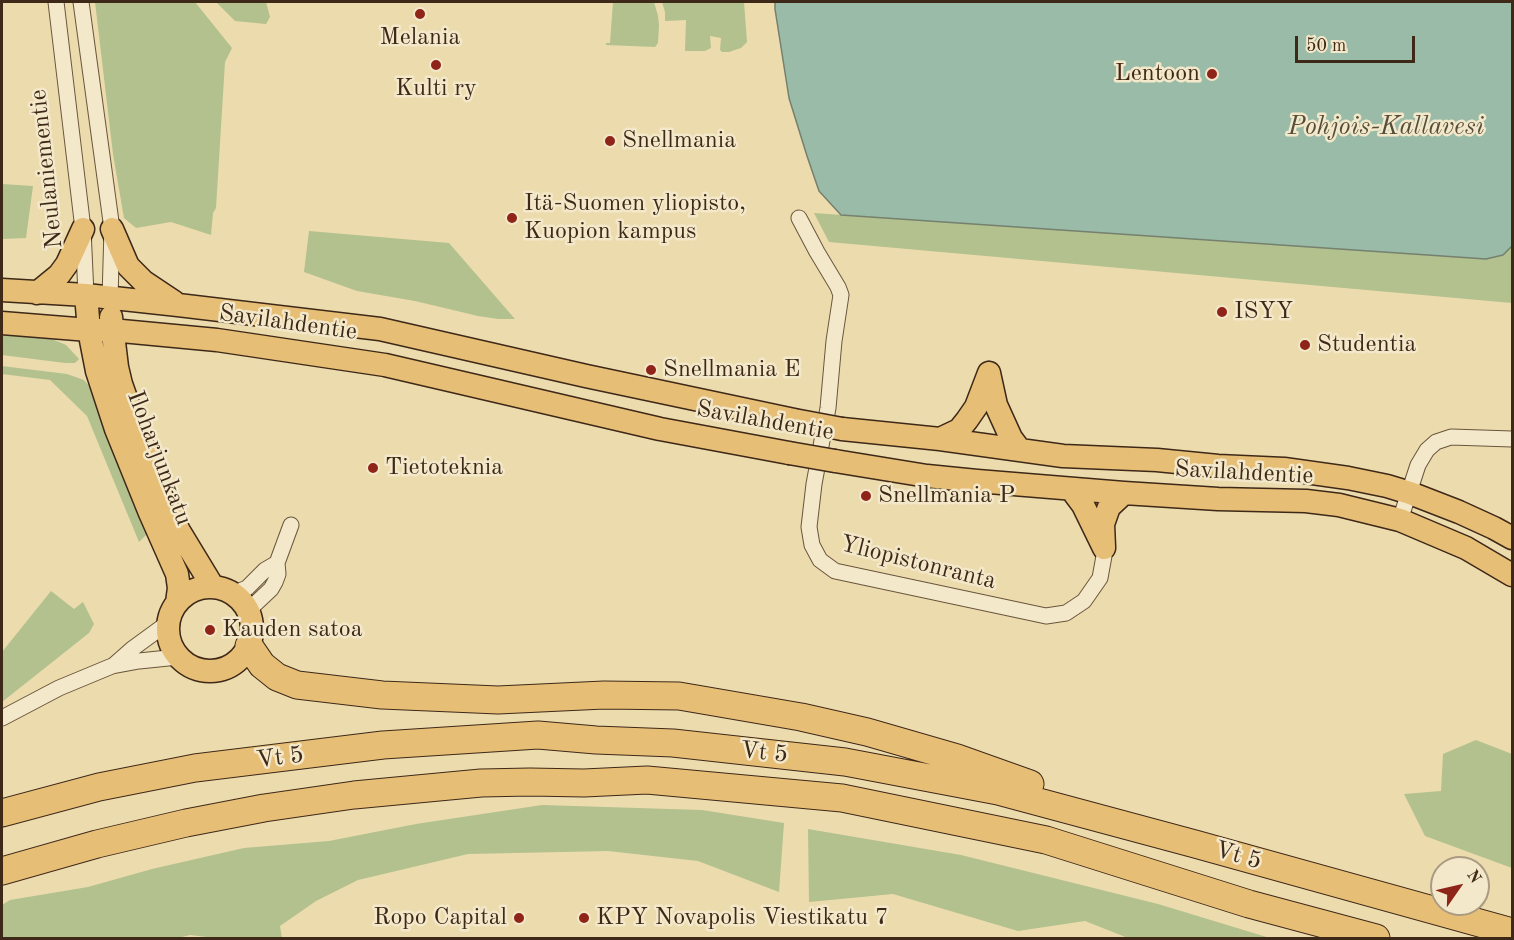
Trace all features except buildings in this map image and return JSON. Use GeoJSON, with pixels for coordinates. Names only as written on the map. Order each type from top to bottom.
{"type":"FeatureCollection","features":[{"type":"Feature","properties":{"kind":"highway"},"geometry":{"type":"LineString","coordinates":[[249,646],[262,665],[277,677],[297,685],[382,695],[486,700],[604,695],[679,696],[811,720],[867,732],[957,758],[1018,779],[1122,824]]}},
{"type":"Feature","properties":{"kind":"highway","name":"Vt 5"},"geometry":{"type":"LineString","coordinates":[[2,813],[99,787],[195,768],[382,745],[538,735],[674,743],[845,762],[998,791],[1512,932]]}},
{"type":"Feature","properties":{"kind":"highway","name":"Vt 5"},"geometry":{"type":"LineString","coordinates":[[2,871],[108,841],[186,823],[264,808],[354,795],[481,783],[584,783],[647,780],[842,798],[1046,840],[1249,904],[1376,939]]}},
{"type":"Feature","properties":{"kind":"main road"},"geometry":{"type":"LineString","coordinates":[[37,293],[59,275],[67,264],[83,229]]}},
{"type":"Feature","properties":{"kind":"main road"},"geometry":{"type":"LineString","coordinates":[[112,229],[128,266],[144,282],[177,305]]}},
{"type":"Feature","properties":{"kind":"main road","name":"Savilahdentie"},"geometry":{"type":"LineString","coordinates":[[2,290],[86,295],[380,329],[586,376],[842,429],[940,439],[1063,456],[1284,469],[1348,478],[1410,493],[1460,512],[1512,538]]}},
{"type":"Feature","properties":{"kind":"main road","name":"Neulaniementie"},"geometry":{"type":"LineString","coordinates":[[86,295],[89,330]]}},
{"type":"Feature","properties":{"kind":"main road"},"geometry":{"type":"LineString","coordinates":[[110,298],[111,330]]}},
{"type":"Feature","properties":{"kind":"main road","name":"Savilahdentie"},"geometry":{"type":"LineString","coordinates":[[2,323],[217,340],[385,364],[660,429],[927,476],[1124,493],[1218,499],[1306,501],[1339,505],[1400,520],[1466,548],[1512,575]]}},
{"type":"Feature","properties":{"kind":"main road","name":"Iloharjunkatu"},"geometry":{"type":"LineString","coordinates":[[89,330],[97,371],[116,429],[177,574],[179,588],[173,613]]}},
{"type":"Feature","properties":{"kind":"main road","name":"Iloharjunkatu"},"geometry":{"type":"LineString","coordinates":[[111,330],[121,384],[158,489],[179,531],[223,591]]}},
{"type":"Feature","properties":{"kind":"main road"},"geometry":{"type":"LineString","coordinates":[[940,439],[959,430],[967,420],[976,407],[989,373],[996,405],[1011,438],[1020,450]]}},
{"type":"Feature","properties":{"kind":"main road"},"geometry":{"type":"LineString","coordinates":[[1071,489],[1083,505],[1104,548]]}},
{"type":"Feature","properties":{"kind":"main road"},"geometry":{"type":"LineString","coordinates":[[1104,548],[1103,524],[1109,507],[1124,493]]}},
{"type":"Feature","properties":{"kind":"main road"},"geometry":{"type":"LineString","coordinates":[[201,588],[223,591],[244,604],[249,613],[252,635],[249,646],[232,666],[220,671],[207,672],[194,669],[178,657],[170,642],[168,632],[173,613],[188,594],[201,588]]}},
{"type":"Feature","properties":{"kind":"street","name":"Neulaniementie"},"geometry":{"type":"LineString","coordinates":[[56,2],[83,229],[86,295]]}},
{"type":"Feature","properties":{"kind":"street"},"geometry":{"type":"LineString","coordinates":[[81,2],[112,229],[110,298]]}},
{"type":"Feature","properties":{"kind":"street","name":"Yliopistonranta"},"geometry":{"type":"LineString","coordinates":[[799,218],[841,295],[828,408],[814,484],[809,527],[812,545],[820,560],[834,571],[1046,616],[1066,613],[1084,601],[1100,578],[1104,548]]}},
{"type":"Feature","properties":{"kind":"street"},"geometry":{"type":"LineString","coordinates":[[1400,520],[1418,465],[1427,450],[1436,442],[1451,437],[1512,439]]}},
{"type":"Feature","properties":{"kind":"street"},"geometry":{"type":"LineString","coordinates":[[249,613],[275,582],[278,574],[277,563],[291,525]]}},
{"type":"Feature","properties":{"kind":"street"},"geometry":{"type":"LineString","coordinates":[[223,591],[247,588],[265,570],[277,563]]}},
{"type":"Feature","properties":{"kind":"street"},"geometry":{"type":"LineString","coordinates":[[112,666],[173,613]]}},
{"type":"Feature","properties":{"kind":"street"},"geometry":{"type":"LineString","coordinates":[[2,718],[59,688],[112,666],[156,658],[178,657]]}},
{"type":"Feature","properties":{"kind":"shaded area"},"geometry":{"type":"Polygon","coordinates":[[[95,2],[195,2],[232,48],[225,62],[216,208],[213,213],[211,235],[171,222],[136,228],[124,218],[113,154],[95,2]]]}},
{"type":"Feature","properties":{"kind":"shaded area"},"geometry":{"type":"Polygon","coordinates":[[[216,2],[266,2],[270,17],[266,24],[235,21],[216,2]]]}},
{"type":"Feature","properties":{"kind":"shaded area"},"geometry":{"type":"Polygon","coordinates":[[[613,2],[654,2],[659,25],[658,43],[655,47],[606,45],[610,43],[613,2]]]}},
{"type":"Feature","properties":{"kind":"shaded area"},"geometry":{"type":"Polygon","coordinates":[[[662,2],[744,2],[747,42],[741,48],[722,52],[720,50],[721,38],[710,36],[711,48],[705,51],[685,51],[686,20],[665,21],[662,2]]]}},
{"type":"Feature","properties":{"kind":"shaded area"},"geometry":{"type":"Polygon","coordinates":[[[2,184],[33,186],[26,238],[2,239],[2,184]]]}},
{"type":"Feature","properties":{"kind":"shaded area"},"geometry":{"type":"Polygon","coordinates":[[[814,213],[1485,259],[1503,255],[1512,246],[1512,303],[829,242],[814,213]]]}},
{"type":"Feature","properties":{"kind":"shaded area"},"geometry":{"type":"Polygon","coordinates":[[[309,231],[449,243],[515,319],[478,316],[415,301],[357,291],[304,272],[309,231]]]}},
{"type":"Feature","properties":{"kind":"shaded area"},"geometry":{"type":"Polygon","coordinates":[[[2,334],[47,337],[66,345],[79,359],[75,363],[65,363],[2,355],[2,334]]]}},
{"type":"Feature","properties":{"kind":"shaded area"},"geometry":{"type":"Polygon","coordinates":[[[2,366],[67,374],[84,380],[94,392],[150,531],[139,542],[87,416],[50,380],[2,374],[2,366]]]}},
{"type":"Feature","properties":{"kind":"shaded area"},"geometry":{"type":"Polygon","coordinates":[[[51,591],[74,609],[83,602],[94,624],[89,633],[2,702],[2,652],[51,591]]]}},
{"type":"Feature","properties":{"kind":"shaded area"},"geometry":{"type":"Polygon","coordinates":[[[1476,740],[1512,754],[1512,868],[1490,860],[1490,856],[1479,856],[1425,836],[1404,794],[1441,791],[1443,754],[1476,740]]]}},
{"type":"Feature","properties":{"kind":"shaded area"},"geometry":{"type":"Polygon","coordinates":[[[542,805],[702,810],[784,823],[779,892],[698,861],[608,851],[468,854],[358,880],[316,901],[280,926],[282,938],[215,938],[190,935],[178,938],[2,938],[2,905],[10,900],[88,887],[152,869],[244,848],[329,841],[416,824],[542,805]]]}},
{"type":"Feature","properties":{"kind":"shaded area"},"geometry":{"type":"Polygon","coordinates":[[[808,829],[961,855],[1158,904],[1270,938],[1128,938],[1085,921],[1018,931],[893,894],[809,902],[808,829]]]}},
{"type":"Feature","properties":{"kind":"water","name":"Pohjois-Kallavesi"},"geometry":{"type":"Polygon","coordinates":[[[775,2],[1512,2],[1512,246],[1503,255],[1486,259],[841,215],[819,191],[789,98],[775,2]]]}},
{"type":"Feature","properties":{"kind":"place","name":"Melania"},"geometry":{"type":"Point","coordinates":[420,14]}},
{"type":"Feature","properties":{"kind":"place","name":"Kulti ry"},"geometry":{"type":"Point","coordinates":[436,65]}},
{"type":"Feature","properties":{"kind":"place","name":"Lentoon"},"geometry":{"type":"Point","coordinates":[1212,74]}},
{"type":"Feature","properties":{"kind":"place","name":"Snellmania"},"geometry":{"type":"Point","coordinates":[610,141]}},
{"type":"Feature","properties":{"kind":"place","name":"Itä-Suomen yliopisto, Kuopion kampus"},"geometry":{"type":"Point","coordinates":[512,218]}},
{"type":"Feature","properties":{"kind":"place","name":"ISYY"},"geometry":{"type":"Point","coordinates":[1222,312]}},
{"type":"Feature","properties":{"kind":"place","name":"Studentia"},"geometry":{"type":"Point","coordinates":[1305,345]}},
{"type":"Feature","properties":{"kind":"place","name":"Snellmania E"},"geometry":{"type":"Point","coordinates":[651,370]}},
{"type":"Feature","properties":{"kind":"place","name":"Tietoteknia"},"geometry":{"type":"Point","coordinates":[373,468]}},
{"type":"Feature","properties":{"kind":"place","name":"Snellmania P"},"geometry":{"type":"Point","coordinates":[866,496]}},
{"type":"Feature","properties":{"kind":"place","name":"Kauden satoa"},"geometry":{"type":"Point","coordinates":[210,630]}},
{"type":"Feature","properties":{"kind":"place","name":"Ropo Capital"},"geometry":{"type":"Point","coordinates":[519,918]}},
{"type":"Feature","properties":{"kind":"place","name":"KPY Novapolis Viestikatu 7"},"geometry":{"type":"Point","coordinates":[584,918]}}]}
